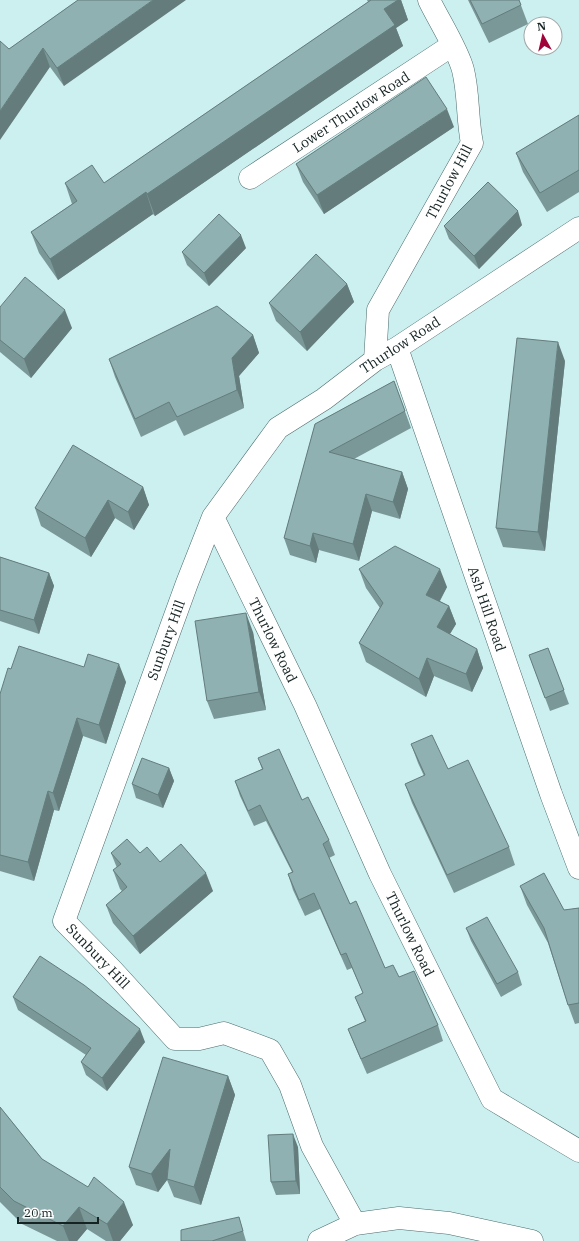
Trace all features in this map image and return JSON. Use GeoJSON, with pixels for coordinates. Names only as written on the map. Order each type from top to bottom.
{"type":"FeatureCollection","features":[{"type":"Feature","properties":{"kind":"street","name":"Thurlow Hill"},"geometry":{"type":"LineString","coordinates":[[375,360],[378,310],[472,143],[462,68],[428,0]]}},
{"type":"Feature","properties":{"kind":"street","name":"Lower Thurlow Road"},"geometry":{"type":"LineString","coordinates":[[250,178],[451,46]]}},
{"type":"Feature","properties":{"kind":"street","name":"Thurlow Road"},"geometry":{"type":"LineString","coordinates":[[579,228],[397,348],[375,360],[324,399],[278,428],[213,517],[305,704],[380,874],[492,1099],[579,1151]]}},
{"type":"Feature","properties":{"kind":"street","name":"Ash Hill Road"},"geometry":{"type":"LineString","coordinates":[[397,348],[549,787],[579,868]]}},
{"type":"Feature","properties":{"kind":"street","name":"Sunbury Hill"},"geometry":{"type":"LineString","coordinates":[[213,517],[184,590],[64,921],[112,970],[175,1039],[199,1039],[224,1033],[270,1050],[290,1085],[312,1146],[355,1224]]}},
{"type":"Feature","properties":{"kind":"street"},"geometry":{"type":"LineString","coordinates":[[319,1241],[355,1224],[399,1218],[449,1222],[532,1241]]}},
{"type":"Feature","properties":{"kind":"building"},"geometry":{"type":"Polygon","coordinates":[[[78,0],[153,0],[57,68],[43,48],[0,111],[0,41],[9,49],[78,0]]]}},
{"type":"Feature","properties":{"kind":"building"},"geometry":{"type":"Polygon","coordinates":[[[371,0],[398,0],[384,9],[395,25],[147,194],[146,192],[50,259],[31,232],[77,201],[65,183],[92,165],[104,183],[371,0]]]}},
{"type":"Feature","properties":{"kind":"building"},"geometry":{"type":"Polygon","coordinates":[[[470,0],[519,0],[521,5],[482,24],[470,0]]]}},
{"type":"Feature","properties":{"kind":"building"},"geometry":{"type":"Polygon","coordinates":[[[426,77],[447,109],[317,195],[296,164],[426,77]]]}},
{"type":"Feature","properties":{"kind":"building"},"geometry":{"type":"Polygon","coordinates":[[[579,115],[579,170],[540,193],[516,153],[579,115]]]}},
{"type":"Feature","properties":{"kind":"building"},"geometry":{"type":"Polygon","coordinates":[[[488,182],[518,211],[474,256],[444,226],[488,182]]]}},
{"type":"Feature","properties":{"kind":"building"},"geometry":{"type":"Polygon","coordinates":[[[219,214],[241,235],[204,273],[182,252],[219,214]]]}},
{"type":"Feature","properties":{"kind":"building"},"geometry":{"type":"Polygon","coordinates":[[[316,254],[347,284],[300,332],[269,303],[316,254]]]}},
{"type":"Feature","properties":{"kind":"building"},"geometry":{"type":"Polygon","coordinates":[[[25,277],[65,310],[24,359],[0,340],[0,307],[25,277]]]}},
{"type":"Feature","properties":{"kind":"building"},"geometry":{"type":"Polygon","coordinates":[[[217,306],[253,335],[232,358],[237,390],[177,417],[169,402],[135,419],[109,359],[217,306]]]}},
{"type":"Feature","properties":{"kind":"building"},"geometry":{"type":"Polygon","coordinates":[[[517,338],[558,342],[538,532],[496,528],[517,338]]]}},
{"type":"Feature","properties":{"kind":"building"},"geometry":{"type":"Polygon","coordinates":[[[394,381],[405,411],[329,452],[402,472],[393,502],[366,494],[353,544],[313,533],[310,546],[284,538],[315,424],[394,381]]]}},
{"type":"Feature","properties":{"kind":"building"},"geometry":{"type":"Polygon","coordinates":[[[73,445],[143,487],[128,512],[108,500],[85,538],[35,508],[73,445]]]}},
{"type":"Feature","properties":{"kind":"building"},"geometry":{"type":"Polygon","coordinates":[[[395,546],[440,569],[426,595],[449,606],[437,627],[477,649],[466,674],[427,658],[419,679],[359,643],[383,603],[359,569],[395,546]]]}},
{"type":"Feature","properties":{"kind":"building"},"geometry":{"type":"Polygon","coordinates":[[[0,557],[49,573],[34,620],[0,610],[0,557]]]}},
{"type":"Feature","properties":{"kind":"building"},"geometry":{"type":"Polygon","coordinates":[[[246,613],[259,692],[207,701],[195,621],[246,613]]]}},
{"type":"Feature","properties":{"kind":"building"},"geometry":{"type":"Polygon","coordinates":[[[19,646],[84,667],[88,654],[119,664],[99,725],[77,718],[53,793],[48,791],[28,862],[0,855],[0,694],[8,668],[11,669],[19,646]]]}},
{"type":"Feature","properties":{"kind":"building"},"geometry":{"type":"Polygon","coordinates":[[[548,648],[564,690],[545,698],[529,655],[548,648]]]}},
{"type":"Feature","properties":{"kind":"building"},"geometry":{"type":"Polygon","coordinates":[[[432,735],[448,769],[468,760],[509,847],[447,875],[405,784],[425,775],[411,744],[432,735]]]}},
{"type":"Feature","properties":{"kind":"building"},"geometry":{"type":"Polygon","coordinates":[[[279,749],[302,800],[308,797],[329,840],[323,844],[350,904],[356,901],[385,968],[393,965],[399,977],[414,971],[438,1025],[361,1059],[348,1029],[366,1021],[355,997],[363,993],[346,953],[341,955],[314,893],[299,900],[288,874],[293,872],[260,805],[248,811],[235,781],[263,769],[258,758],[279,749]]]}},
{"type":"Feature","properties":{"kind":"building"},"geometry":{"type":"Polygon","coordinates":[[[142,758],[169,768],[158,795],[132,784],[142,758]]]}},
{"type":"Feature","properties":{"kind":"building"},"geometry":{"type":"Polygon","coordinates":[[[127,839],[140,853],[147,847],[160,862],[181,844],[206,873],[133,936],[106,905],[127,887],[113,870],[121,864],[111,853],[127,839]]]}},
{"type":"Feature","properties":{"kind":"building"},"geometry":{"type":"Polygon","coordinates":[[[544,873],[564,910],[579,908],[579,1003],[568,1005],[544,928],[520,886],[544,873]]]}},
{"type":"Feature","properties":{"kind":"building"},"geometry":{"type":"Polygon","coordinates":[[[487,917],[518,972],[497,984],[466,928],[487,917]]]}},
{"type":"Feature","properties":{"kind":"building"},"geometry":{"type":"Polygon","coordinates":[[[40,956],[84,985],[140,1029],[102,1078],[81,1062],[91,1048],[13,997],[40,956]]]}},
{"type":"Feature","properties":{"kind":"building"},"geometry":{"type":"Polygon","coordinates":[[[163,1057],[228,1076],[194,1187],[167,1179],[170,1149],[151,1174],[129,1167],[163,1057]]]}},
{"type":"Feature","properties":{"kind":"building"},"geometry":{"type":"Polygon","coordinates":[[[0,1107],[42,1159],[88,1187],[94,1177],[124,1202],[107,1224],[79,1207],[63,1226],[14,1201],[0,1187],[0,1107]]]}},
{"type":"Feature","properties":{"kind":"building"},"geometry":{"type":"Polygon","coordinates":[[[293,1134],[296,1181],[271,1182],[268,1135],[293,1134]]]}},
{"type":"Feature","properties":{"kind":"building"},"geometry":{"type":"Polygon","coordinates":[[[239,1217],[243,1231],[212,1241],[181,1241],[181,1230],[239,1217]]]}}]}
